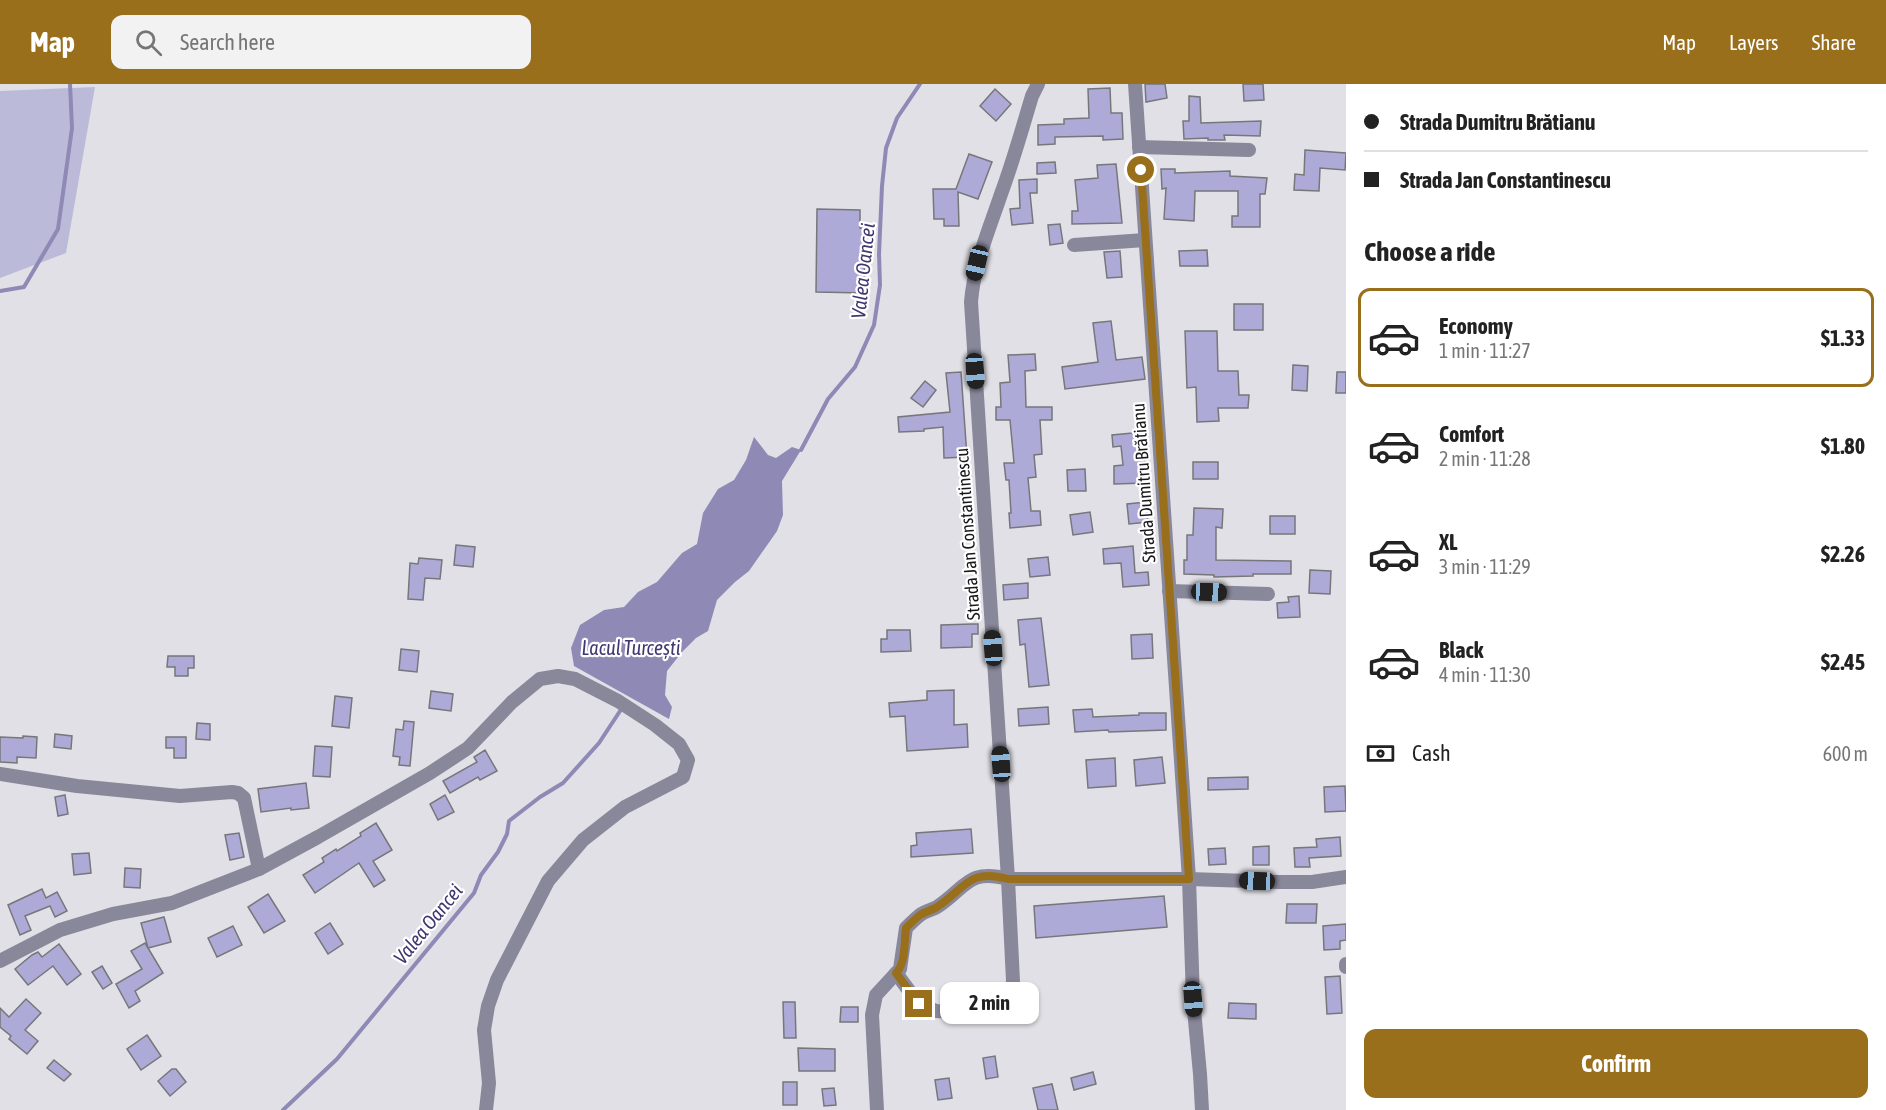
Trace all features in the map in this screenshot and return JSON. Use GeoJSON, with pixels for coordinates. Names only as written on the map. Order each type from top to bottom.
{"type":"FeatureCollection","features":[{"type":"Feature","properties":{"kind":"street","name":"Strada Jan Constantinescu"},"geometry":{"type":"LineString","coordinates":[[896,973],[919,1004],[936,1011],[986,1014],[1001,1009],[1010,998],[1013,981],[971,302],[977,263],[1003,191],[1032,96],[1038,84]]}},
{"type":"Feature","properties":{"kind":"street","name":"Strada Dumitru Brătianu"},"geometry":{"type":"LineString","coordinates":[[1135,84],[1189,879],[1193,999],[1202,1110]]}},
{"type":"Feature","properties":{"kind":"street"},"geometry":{"type":"LineString","coordinates":[[1139,147],[1249,150]]}},
{"type":"Feature","properties":{"kind":"street"},"geometry":{"type":"LineString","coordinates":[[1074,244],[1145,240]]}},
{"type":"Feature","properties":{"kind":"street"},"geometry":{"type":"LineString","coordinates":[[1169,591],[1268,594]]}},
{"type":"Feature","properties":{"kind":"street"},"geometry":{"type":"LineString","coordinates":[[0,961],[60,930],[113,914],[172,903],[259,869],[327,832],[468,748],[512,702],[540,679],[558,676],[575,679],[618,701],[655,725],[679,744],[688,760],[683,777],[625,807],[583,840],[549,881],[498,980],[488,1006],[484,1030],[489,1083],[486,1110]]}},
{"type":"Feature","properties":{"kind":"street"},"geometry":{"type":"LineString","coordinates":[[0,774],[77,786],[180,796],[238,793],[244,798],[259,869]]}},
{"type":"Feature","properties":{"kind":"street"},"geometry":{"type":"LineString","coordinates":[[877,1110],[872,1015],[876,995],[900,969],[906,928],[921,915],[937,907],[964,884],[978,877],[991,874],[1008,879],[1312,882],[1346,877]]}},
{"type":"Feature","properties":{"kind":"shaded area"},"geometry":{"type":"Polygon","coordinates":[[[95,87],[66,253],[0,278],[0,91],[95,87]]]}},
{"type":"Feature","properties":{"kind":"water","name":"Lacul Turcești"},"geometry":{"type":"Polygon","coordinates":[[[754,437],[768,455],[776,458],[792,447],[801,450],[782,481],[783,515],[777,531],[749,571],[717,600],[708,631],[696,638],[667,671],[665,695],[672,707],[669,719],[574,666],[571,648],[580,625],[604,610],[624,607],[638,592],[657,582],[682,553],[697,544],[703,513],[718,489],[734,480],[746,460],[754,437]]]}},
{"type":"Feature","properties":{"kind":"building"},"geometry":{"type":"Polygon","coordinates":[[[1145,84],[1165,84],[1167,98],[1146,102],[1145,84]]]}},
{"type":"Feature","properties":{"kind":"building"},"geometry":{"type":"Polygon","coordinates":[[[1243,84],[1263,84],[1264,100],[1244,101],[1243,84]]]}},
{"type":"Feature","properties":{"kind":"building"},"geometry":{"type":"Polygon","coordinates":[[[1110,88],[1111,113],[1122,113],[1123,139],[1103,140],[1103,136],[1055,137],[1055,144],[1038,145],[1038,125],[1064,124],[1064,119],[1089,118],[1088,89],[1110,88]]]}},
{"type":"Feature","properties":{"kind":"building"},"geometry":{"type":"Polygon","coordinates":[[[995,89],[1011,104],[996,121],[980,106],[995,89]]]}},
{"type":"Feature","properties":{"kind":"building"},"geometry":{"type":"Polygon","coordinates":[[[1189,96],[1200,97],[1201,123],[1261,121],[1260,136],[1224,135],[1225,140],[1184,139],[1183,121],[1189,121],[1189,96]]]}},
{"type":"Feature","properties":{"kind":"building"},"geometry":{"type":"Polygon","coordinates":[[[1305,150],[1346,153],[1345,170],[1320,168],[1319,191],[1294,190],[1295,174],[1304,175],[1305,150]]]}},
{"type":"Feature","properties":{"kind":"building"},"geometry":{"type":"Polygon","coordinates":[[[969,154],[992,162],[978,199],[958,192],[959,226],[944,226],[944,219],[934,219],[933,189],[956,189],[969,154]]]}},
{"type":"Feature","properties":{"kind":"building"},"geometry":{"type":"Polygon","coordinates":[[[1055,162],[1056,173],[1037,174],[1037,163],[1055,162]]]}},
{"type":"Feature","properties":{"kind":"building"},"geometry":{"type":"Polygon","coordinates":[[[1116,164],[1122,223],[1072,224],[1072,211],[1078,211],[1075,180],[1098,178],[1097,165],[1116,164]]]}},
{"type":"Feature","properties":{"kind":"building"},"geometry":{"type":"Polygon","coordinates":[[[1161,169],[1175,169],[1175,173],[1230,171],[1230,176],[1267,178],[1265,194],[1260,194],[1260,227],[1232,227],[1232,216],[1238,216],[1238,191],[1195,191],[1194,221],[1164,219],[1166,188],[1162,189],[1161,169]]]}},
{"type":"Feature","properties":{"kind":"building"},"geometry":{"type":"Polygon","coordinates":[[[1037,179],[1037,193],[1030,193],[1033,223],[1012,225],[1010,209],[1020,208],[1019,180],[1037,179]]]}},
{"type":"Feature","properties":{"kind":"building"},"geometry":{"type":"Polygon","coordinates":[[[817,209],[860,210],[860,228],[865,228],[864,293],[816,292],[817,209]]]}},
{"type":"Feature","properties":{"kind":"building"},"geometry":{"type":"Polygon","coordinates":[[[1060,224],[1063,243],[1050,245],[1048,225],[1060,224]]]}},
{"type":"Feature","properties":{"kind":"building"},"geometry":{"type":"Polygon","coordinates":[[[1207,250],[1208,266],[1180,266],[1179,251],[1207,250]]]}},
{"type":"Feature","properties":{"kind":"building"},"geometry":{"type":"Polygon","coordinates":[[[1120,251],[1122,277],[1107,278],[1104,252],[1120,251]]]}},
{"type":"Feature","properties":{"kind":"building"},"geometry":{"type":"Polygon","coordinates":[[[1234,304],[1263,304],[1263,330],[1234,330],[1234,304]]]}},
{"type":"Feature","properties":{"kind":"building"},"geometry":{"type":"Polygon","coordinates":[[[1111,321],[1116,360],[1142,357],[1145,379],[1065,389],[1062,367],[1098,362],[1093,323],[1111,321]]]}},
{"type":"Feature","properties":{"kind":"building"},"geometry":{"type":"Polygon","coordinates":[[[1185,331],[1217,331],[1218,371],[1238,371],[1239,395],[1249,395],[1248,408],[1218,408],[1219,421],[1197,422],[1196,387],[1187,388],[1185,331]]]}},
{"type":"Feature","properties":{"kind":"building"},"geometry":{"type":"Polygon","coordinates":[[[1035,354],[1036,370],[1025,371],[1026,407],[1052,407],[1052,420],[1040,420],[1042,454],[1034,455],[1036,477],[1028,478],[1031,511],[1040,511],[1041,525],[1010,528],[1009,480],[1006,480],[1004,463],[1014,463],[1010,420],[996,420],[996,407],[1001,407],[1000,383],[1010,382],[1008,355],[1035,354]]]}},
{"type":"Feature","properties":{"kind":"building"},"geometry":{"type":"Polygon","coordinates":[[[1293,365],[1308,366],[1307,391],[1292,390],[1293,365]]]}},
{"type":"Feature","properties":{"kind":"building"},"geometry":{"type":"Polygon","coordinates":[[[961,372],[967,457],[944,458],[943,427],[924,429],[924,431],[899,432],[898,417],[950,412],[946,373],[961,372]]]}},
{"type":"Feature","properties":{"kind":"building"},"geometry":{"type":"Polygon","coordinates":[[[1337,372],[1346,372],[1346,393],[1336,393],[1337,372]]]}},
{"type":"Feature","properties":{"kind":"building"},"geometry":{"type":"Polygon","coordinates":[[[925,381],[936,390],[923,407],[911,398],[925,381]]]}},
{"type":"Feature","properties":{"kind":"building"},"geometry":{"type":"Polygon","coordinates":[[[1143,432],[1146,483],[1114,484],[1114,466],[1123,465],[1121,446],[1113,447],[1112,435],[1143,432]]]}},
{"type":"Feature","properties":{"kind":"building"},"geometry":{"type":"Polygon","coordinates":[[[1193,462],[1218,462],[1218,479],[1193,479],[1193,462]]]}},
{"type":"Feature","properties":{"kind":"building"},"geometry":{"type":"Polygon","coordinates":[[[1085,469],[1086,491],[1068,491],[1067,470],[1085,469]]]}},
{"type":"Feature","properties":{"kind":"building"},"geometry":{"type":"Polygon","coordinates":[[[1146,502],[1148,522],[1129,524],[1127,504],[1146,502]]]}},
{"type":"Feature","properties":{"kind":"building"},"geometry":{"type":"Polygon","coordinates":[[[1194,508],[1223,509],[1222,528],[1216,527],[1216,560],[1291,561],[1291,574],[1214,577],[1214,575],[1184,574],[1184,560],[1187,560],[1187,535],[1193,535],[1194,508]]]}},
{"type":"Feature","properties":{"kind":"building"},"geometry":{"type":"Polygon","coordinates":[[[1090,512],[1093,532],[1073,535],[1070,515],[1090,512]]]}},
{"type":"Feature","properties":{"kind":"building"},"geometry":{"type":"Polygon","coordinates":[[[1270,516],[1295,516],[1295,534],[1270,534],[1270,516]]]}},
{"type":"Feature","properties":{"kind":"building"},"geometry":{"type":"Polygon","coordinates":[[[456,545],[475,547],[473,567],[454,565],[456,545]]]}},
{"type":"Feature","properties":{"kind":"building"},"geometry":{"type":"Polygon","coordinates":[[[1133,546],[1135,573],[1148,572],[1149,585],[1123,587],[1121,563],[1104,564],[1103,549],[1133,546]]]}},
{"type":"Feature","properties":{"kind":"building"},"geometry":{"type":"Polygon","coordinates":[[[1048,557],[1050,575],[1030,577],[1028,559],[1048,557]]]}},
{"type":"Feature","properties":{"kind":"building"},"geometry":{"type":"Polygon","coordinates":[[[419,558],[442,560],[440,579],[425,578],[423,600],[408,599],[410,563],[418,564],[419,558]]]}},
{"type":"Feature","properties":{"kind":"building"},"geometry":{"type":"Polygon","coordinates":[[[1310,570],[1331,571],[1330,594],[1309,593],[1310,570]]]}},
{"type":"Feature","properties":{"kind":"building"},"geometry":{"type":"Polygon","coordinates":[[[1028,583],[1028,598],[1004,600],[1003,585],[1028,583]]]}},
{"type":"Feature","properties":{"kind":"building"},"geometry":{"type":"Polygon","coordinates":[[[1299,596],[1300,617],[1278,618],[1277,603],[1289,602],[1288,597],[1299,596]]]}},
{"type":"Feature","properties":{"kind":"building"},"geometry":{"type":"Polygon","coordinates":[[[1041,618],[1049,685],[1029,687],[1025,644],[1020,645],[1018,620],[1041,618]]]}},
{"type":"Feature","properties":{"kind":"building"},"geometry":{"type":"Polygon","coordinates":[[[978,624],[978,634],[972,634],[972,647],[941,648],[941,625],[978,624]]]}},
{"type":"Feature","properties":{"kind":"building"},"geometry":{"type":"Polygon","coordinates":[[[887,630],[910,630],[911,651],[881,652],[881,639],[887,639],[887,630]]]}},
{"type":"Feature","properties":{"kind":"building"},"geometry":{"type":"Polygon","coordinates":[[[1152,634],[1153,658],[1132,659],[1131,635],[1152,634]]]}},
{"type":"Feature","properties":{"kind":"building"},"geometry":{"type":"Polygon","coordinates":[[[401,649],[419,651],[417,672],[399,670],[401,649]]]}},
{"type":"Feature","properties":{"kind":"building"},"geometry":{"type":"Polygon","coordinates":[[[168,656],[194,656],[194,668],[188,668],[188,676],[175,676],[175,667],[167,667],[168,656]]]}},
{"type":"Feature","properties":{"kind":"building"},"geometry":{"type":"Polygon","coordinates":[[[954,690],[954,725],[967,724],[968,747],[907,751],[905,716],[890,717],[889,703],[927,700],[927,691],[954,690]]]}},
{"type":"Feature","properties":{"kind":"building"},"geometry":{"type":"Polygon","coordinates":[[[431,691],[453,694],[451,711],[429,708],[431,691]]]}},
{"type":"Feature","properties":{"kind":"building"},"geometry":{"type":"Polygon","coordinates":[[[335,696],[352,698],[349,728],[332,726],[335,696]]]}},
{"type":"Feature","properties":{"kind":"building"},"geometry":{"type":"Polygon","coordinates":[[[1048,707],[1049,724],[1019,726],[1018,709],[1048,707]]]}},
{"type":"Feature","properties":{"kind":"building"},"geometry":{"type":"Polygon","coordinates":[[[1092,709],[1093,717],[1166,713],[1166,730],[1075,732],[1073,710],[1092,709]]]}},
{"type":"Feature","properties":{"kind":"building"},"geometry":{"type":"Polygon","coordinates":[[[404,721],[414,722],[410,766],[399,765],[400,757],[393,756],[396,729],[403,730],[404,721]]]}},
{"type":"Feature","properties":{"kind":"building"},"geometry":{"type":"Polygon","coordinates":[[[197,723],[210,724],[210,740],[196,739],[197,723]]]}},
{"type":"Feature","properties":{"kind":"building"},"geometry":{"type":"Polygon","coordinates":[[[55,734],[72,736],[71,749],[54,747],[55,734]]]}},
{"type":"Feature","properties":{"kind":"building"},"geometry":{"type":"Polygon","coordinates":[[[23,736],[37,737],[36,758],[17,757],[17,763],[0,762],[0,737],[23,738],[23,736]]]}},
{"type":"Feature","properties":{"kind":"building"},"geometry":{"type":"Polygon","coordinates":[[[166,737],[186,737],[186,758],[174,758],[174,748],[166,748],[166,737]]]}},
{"type":"Feature","properties":{"kind":"building"},"geometry":{"type":"Polygon","coordinates":[[[315,746],[332,747],[330,777],[313,776],[315,746]]]}},
{"type":"Feature","properties":{"kind":"building"},"geometry":{"type":"Polygon","coordinates":[[[485,750],[497,771],[480,780],[478,777],[450,793],[443,781],[477,762],[474,757],[485,750]]]}},
{"type":"Feature","properties":{"kind":"building"},"geometry":{"type":"Polygon","coordinates":[[[1162,757],[1165,783],[1136,786],[1134,760],[1162,757]]]}},
{"type":"Feature","properties":{"kind":"building"},"geometry":{"type":"Polygon","coordinates":[[[1115,758],[1116,786],[1088,788],[1086,760],[1115,758]]]}},
{"type":"Feature","properties":{"kind":"building"},"geometry":{"type":"Polygon","coordinates":[[[1248,777],[1248,789],[1208,790],[1208,778],[1248,777]]]}},
{"type":"Feature","properties":{"kind":"building"},"geometry":{"type":"Polygon","coordinates":[[[306,783],[309,808],[261,812],[258,789],[306,783]]]}},
{"type":"Feature","properties":{"kind":"building"},"geometry":{"type":"Polygon","coordinates":[[[1345,786],[1346,811],[1325,812],[1324,787],[1345,786]]]}},
{"type":"Feature","properties":{"kind":"building"},"geometry":{"type":"Polygon","coordinates":[[[65,795],[68,814],[58,816],[55,797],[65,795]]]}},
{"type":"Feature","properties":{"kind":"building"},"geometry":{"type":"Polygon","coordinates":[[[445,795],[454,812],[438,820],[430,804],[445,795]]]}},
{"type":"Feature","properties":{"kind":"building"},"geometry":{"type":"Polygon","coordinates":[[[376,823],[392,850],[373,861],[385,880],[374,887],[359,863],[315,893],[303,875],[324,862],[322,858],[361,836],[360,833],[376,823]]]}},
{"type":"Feature","properties":{"kind":"building"},"geometry":{"type":"Polygon","coordinates":[[[971,829],[973,853],[911,857],[911,846],[917,845],[916,833],[971,829]]]}},
{"type":"Feature","properties":{"kind":"building"},"geometry":{"type":"Polygon","coordinates":[[[239,833],[244,857],[230,860],[225,835],[239,833]]]}},
{"type":"Feature","properties":{"kind":"building"},"geometry":{"type":"Polygon","coordinates":[[[1340,837],[1341,856],[1309,858],[1310,867],[1295,867],[1294,848],[1317,847],[1316,839],[1340,837]]]}},
{"type":"Feature","properties":{"kind":"building"},"geometry":{"type":"Polygon","coordinates":[[[1269,846],[1269,865],[1253,865],[1253,847],[1269,846]]]}},
{"type":"Feature","properties":{"kind":"building"},"geometry":{"type":"Polygon","coordinates":[[[1225,848],[1226,864],[1209,865],[1208,849],[1225,848]]]}},
{"type":"Feature","properties":{"kind":"building"},"geometry":{"type":"Polygon","coordinates":[[[89,853],[91,873],[74,875],[72,854],[89,853]]]}},
{"type":"Feature","properties":{"kind":"building"},"geometry":{"type":"Polygon","coordinates":[[[125,868],[141,869],[140,888],[124,887],[125,868]]]}},
{"type":"Feature","properties":{"kind":"building"},"geometry":{"type":"Polygon","coordinates":[[[42,889],[46,898],[57,892],[67,911],[55,917],[50,906],[25,916],[31,930],[20,935],[8,905],[42,889]]]}},
{"type":"Feature","properties":{"kind":"building"},"geometry":{"type":"Polygon","coordinates":[[[268,894],[285,921],[264,933],[248,907],[268,894]]]}},
{"type":"Feature","properties":{"kind":"building"},"geometry":{"type":"Polygon","coordinates":[[[1164,896],[1167,927],[1036,938],[1034,906],[1164,896]]]}},
{"type":"Feature","properties":{"kind":"building"},"geometry":{"type":"Polygon","coordinates":[[[1287,904],[1317,904],[1316,923],[1286,923],[1287,904]]]}},
{"type":"Feature","properties":{"kind":"building"},"geometry":{"type":"Polygon","coordinates":[[[164,917],[171,942],[148,948],[141,923],[164,917]]]}},
{"type":"Feature","properties":{"kind":"building"},"geometry":{"type":"Polygon","coordinates":[[[330,923],[343,944],[328,954],[315,933],[330,923]]]}},
{"type":"Feature","properties":{"kind":"building"},"geometry":{"type":"Polygon","coordinates":[[[1346,924],[1346,940],[1340,941],[1340,949],[1324,950],[1323,926],[1346,924]]]}},
{"type":"Feature","properties":{"kind":"building"},"geometry":{"type":"Polygon","coordinates":[[[233,926],[242,945],[217,957],[208,938],[233,926]]]}},
{"type":"Feature","properties":{"kind":"building"},"geometry":{"type":"Polygon","coordinates":[[[145,943],[163,973],[135,991],[140,1001],[129,1008],[116,984],[142,969],[131,951],[145,943]]]}},
{"type":"Feature","properties":{"kind":"building"},"geometry":{"type":"Polygon","coordinates":[[[59,944],[81,974],[67,985],[53,966],[28,985],[15,969],[32,955],[38,952],[42,957],[59,944]]]}},
{"type":"Feature","properties":{"kind":"building"},"geometry":{"type":"Polygon","coordinates":[[[102,966],[112,983],[103,989],[92,972],[102,966]]]}},
{"type":"Feature","properties":{"kind":"building"},"geometry":{"type":"Polygon","coordinates":[[[1340,976],[1342,1013],[1327,1014],[1325,977],[1340,976]]]}},
{"type":"Feature","properties":{"kind":"building"},"geometry":{"type":"Polygon","coordinates":[[[26,999],[41,1013],[25,1030],[38,1041],[27,1054],[9,1039],[11,1036],[0,1027],[0,1008],[9,1017],[26,999]]]}},
{"type":"Feature","properties":{"kind":"building"},"geometry":{"type":"Polygon","coordinates":[[[783,1002],[795,1002],[796,1038],[784,1038],[783,1002]]]}},
{"type":"Feature","properties":{"kind":"building"},"geometry":{"type":"Polygon","coordinates":[[[1229,1003],[1256,1004],[1256,1019],[1228,1018],[1229,1003]]]}},
{"type":"Feature","properties":{"kind":"building"},"geometry":{"type":"Polygon","coordinates":[[[841,1007],[858,1007],[858,1022],[840,1022],[841,1007]]]}},
{"type":"Feature","properties":{"kind":"building"},"geometry":{"type":"Polygon","coordinates":[[[147,1035],[161,1056],[141,1070],[127,1049],[147,1035]]]}},
{"type":"Feature","properties":{"kind":"building"},"geometry":{"type":"Polygon","coordinates":[[[798,1048],[835,1049],[835,1071],[799,1071],[798,1048]]]}},
{"type":"Feature","properties":{"kind":"building"},"geometry":{"type":"Polygon","coordinates":[[[995,1056],[998,1077],[986,1079],[983,1058],[995,1056]]]}},
{"type":"Feature","properties":{"kind":"building"},"geometry":{"type":"Polygon","coordinates":[[[54,1060],[71,1074],[64,1081],[47,1068],[54,1060]]]}},
{"type":"Feature","properties":{"kind":"building"},"geometry":{"type":"Polygon","coordinates":[[[172,1069],[176,1069],[186,1082],[170,1096],[158,1081],[172,1069]]]}},
{"type":"Feature","properties":{"kind":"building"},"geometry":{"type":"Polygon","coordinates":[[[1093,1072],[1096,1084],[1074,1090],[1071,1078],[1093,1072]]]}},
{"type":"Feature","properties":{"kind":"building"},"geometry":{"type":"Polygon","coordinates":[[[949,1078],[952,1098],[938,1100],[935,1080],[949,1078]]]}},
{"type":"Feature","properties":{"kind":"building"},"geometry":{"type":"Polygon","coordinates":[[[783,1082],[797,1082],[797,1105],[783,1105],[783,1082]]]}},
{"type":"Feature","properties":{"kind":"building"},"geometry":{"type":"Polygon","coordinates":[[[1052,1084],[1058,1110],[1038,1110],[1033,1088],[1052,1084]]]}},
{"type":"Feature","properties":{"kind":"building"},"geometry":{"type":"Polygon","coordinates":[[[834,1088],[836,1105],[824,1106],[822,1089],[834,1088]]]}},
{"type":"Feature","properties":{"kind":"waterway"},"geometry":{"type":"LineString","coordinates":[[0,291],[24,287],[58,229],[72,128],[70,84]]}},
{"type":"Feature","properties":{"kind":"waterway","name":"Valea Oancei"},"geometry":{"type":"LineString","coordinates":[[801,450],[828,399],[855,367],[874,325],[880,285],[879,254],[886,148],[897,118],[920,84]]}},
{"type":"Feature","properties":{"kind":"waterway","name":"Valea Oancei"},"geometry":{"type":"LineString","coordinates":[[283,1110],[337,1059],[474,893],[481,875],[498,852],[507,834],[509,821],[563,783],[599,743],[622,708]]}},
{"type":"Feature","properties":{"kind":"route"},"geometry":{"type":"LineString","coordinates":[[919,1004],[896,973],[900,969],[903,958],[906,928],[921,915],[937,907],[964,884],[978,877],[991,874],[1008,879],[1189,879],[1141,170]]}}]}
